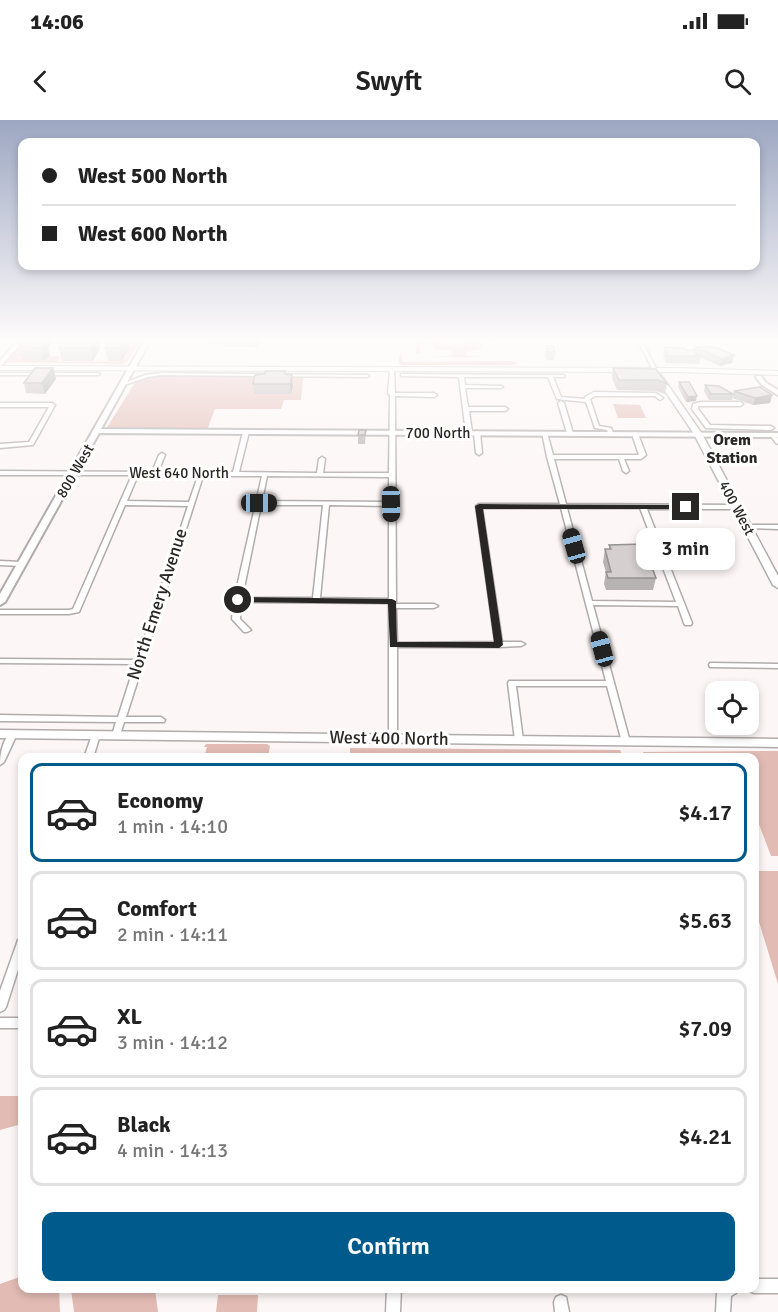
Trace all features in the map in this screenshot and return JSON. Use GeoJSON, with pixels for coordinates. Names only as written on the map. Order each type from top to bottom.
{"type":"FeatureCollection","features":[{"type":"Feature","properties":{"kind":"main road","name":"400 West"},"geometry":{"type":"LineString","coordinates":[[671,395],[698,434],[778,585]]}},
{"type":"Feature","properties":{"kind":"main road","name":"West 400 North"},"geometry":{"type":"LineString","coordinates":[[6,734],[778,743]]}},
{"type":"Feature","properties":{"kind":"street","name":"800 West"},"geometry":{"type":"LineString","coordinates":[[0,602],[118,395]]}},
{"type":"Feature","properties":{"kind":"street"},"geometry":{"type":"LineString","coordinates":[[391,395],[393,738]]}},
{"type":"Feature","properties":{"kind":"street"},"geometry":{"type":"LineString","coordinates":[[418,395],[434,395]]}},
{"type":"Feature","properties":{"kind":"street"},"geometry":{"type":"LineString","coordinates":[[464,395],[479,453]]}},
{"type":"Feature","properties":{"kind":"street"},"geometry":{"type":"LineString","coordinates":[[557,395],[559,398],[588,401]]}},
{"type":"Feature","properties":{"kind":"street"},"geometry":{"type":"LineString","coordinates":[[593,395],[587,398],[597,427],[609,429],[611,434]]}},
{"type":"Feature","properties":{"kind":"street"},"geometry":{"type":"LineString","coordinates":[[633,395],[657,395],[660,398]]}},
{"type":"Feature","properties":{"kind":"street"},"geometry":{"type":"LineString","coordinates":[[561,403],[570,434]]}},
{"type":"Feature","properties":{"kind":"street"},"geometry":{"type":"LineString","coordinates":[[695,409],[695,405],[701,404],[740,404]]}},
{"type":"Feature","properties":{"kind":"street"},"geometry":{"type":"LineString","coordinates":[[0,405],[52,405],[31,444],[0,446]]}},
{"type":"Feature","properties":{"kind":"street"},"geometry":{"type":"LineString","coordinates":[[466,409],[505,409]]}},
{"type":"Feature","properties":{"kind":"street"},"geometry":{"type":"LineString","coordinates":[[682,410],[695,409]]}},
{"type":"Feature","properties":{"kind":"street"},"geometry":{"type":"LineString","coordinates":[[695,409],[708,428],[774,433],[778,442]]}},
{"type":"Feature","properties":{"kind":"street","name":"700 North"},"geometry":{"type":"LineString","coordinates":[[98,431],[774,433]]}},
{"type":"Feature","properties":{"kind":"street"},"geometry":{"type":"LineString","coordinates":[[236,474],[246,432]]}},
{"type":"Feature","properties":{"kind":"street"},"geometry":{"type":"LineString","coordinates":[[544,433],[626,742]]}},
{"type":"Feature","properties":{"kind":"street"},"geometry":{"type":"LineString","coordinates":[[550,457],[642,456],[635,434]]}},
{"type":"Feature","properties":{"kind":"street"},"geometry":{"type":"LineString","coordinates":[[155,473],[162,455]]}},
{"type":"Feature","properties":{"kind":"street"},"geometry":{"type":"LineString","coordinates":[[621,458],[626,471]]}},
{"type":"Feature","properties":{"kind":"street"},"geometry":{"type":"LineString","coordinates":[[320,474],[322,459]]}},
{"type":"Feature","properties":{"kind":"street","name":"West 640 North"},"geometry":{"type":"LineString","coordinates":[[0,473],[392,475]]}},
{"type":"Feature","properties":{"kind":"street"},"geometry":{"type":"LineString","coordinates":[[0,612],[69,612],[76,610],[136,473]]}},
{"type":"Feature","properties":{"kind":"street","name":"North Emery Avenue"},"geometry":{"type":"LineString","coordinates":[[116,735],[201,474]]}},
{"type":"Feature","properties":{"kind":"street"},"geometry":{"type":"LineString","coordinates":[[247,630],[236,619],[238,600],[265,474]]}},
{"type":"Feature","properties":{"kind":"street"},"geometry":{"type":"LineString","coordinates":[[123,503],[190,504]]}},
{"type":"Feature","properties":{"kind":"street"},"geometry":{"type":"LineString","coordinates":[[259,503],[391,504]]}},
{"type":"Feature","properties":{"kind":"street"},"geometry":{"type":"LineString","coordinates":[[316,600],[326,504]]}},
{"type":"Feature","properties":{"kind":"street"},"geometry":{"type":"LineString","coordinates":[[499,645],[479,506],[736,507]]}},
{"type":"Feature","properties":{"kind":"street"},"geometry":{"type":"LineString","coordinates":[[643,507],[688,623]]}},
{"type":"Feature","properties":{"kind":"street"},"geometry":{"type":"LineString","coordinates":[[746,526],[778,526]]}},
{"type":"Feature","properties":{"kind":"street"},"geometry":{"type":"LineString","coordinates":[[0,563],[22,564]]}},
{"type":"Feature","properties":{"kind":"street"},"geometry":{"type":"LineString","coordinates":[[238,600],[316,600],[434,606]]}},
{"type":"Feature","properties":{"kind":"street"},"geometry":{"type":"LineString","coordinates":[[590,603],[680,604]]}},
{"type":"Feature","properties":{"kind":"street"},"geometry":{"type":"LineString","coordinates":[[393,645],[521,644]]}},
{"type":"Feature","properties":{"kind":"street"},"geometry":{"type":"LineString","coordinates":[[0,661],[138,662]]}},
{"type":"Feature","properties":{"kind":"street"},"geometry":{"type":"LineString","coordinates":[[713,665],[778,666]]}},
{"type":"Feature","properties":{"kind":"street"},"geometry":{"type":"LineString","coordinates":[[519,740],[512,683],[611,684]]}},
{"type":"Feature","properties":{"kind":"street"},"geometry":{"type":"LineString","coordinates":[[0,718],[161,720]]}},
{"type":"Feature","properties":{"kind":"street"},"geometry":{"type":"LineString","coordinates":[[0,762],[6,734]]}},
{"type":"Feature","properties":{"kind":"street"},"geometry":{"type":"LineString","coordinates":[[90,753],[96,735]]}},
{"type":"Feature","properties":{"kind":"street"},"geometry":{"type":"LineString","coordinates":[[0,1007],[18,955]]}},
{"type":"Feature","properties":{"kind":"street"},"geometry":{"type":"LineString","coordinates":[[0,1023],[18,1023]]}},
{"type":"Feature","properties":{"kind":"street"},"geometry":{"type":"LineString","coordinates":[[759,1286],[778,1286]]}},
{"type":"Feature","properties":{"kind":"street"},"geometry":{"type":"LineString","coordinates":[[393,1312],[394,1293]]}},
{"type":"Feature","properties":{"kind":"street"},"geometry":{"type":"LineString","coordinates":[[723,1312],[727,1293]]}},
{"type":"Feature","properties":{"kind":"shaded area"},"geometry":{"type":"Polygon","coordinates":[[[127,395],[302,395],[301,400],[284,400],[281,409],[215,409],[207,430],[106,429],[127,395]]]}},
{"type":"Feature","properties":{"kind":"shaded area"},"geometry":{"type":"Polygon","coordinates":[[[613,404],[640,405],[646,418],[618,418],[613,404]]]}},
{"type":"Feature","properties":{"kind":"shaded area"},"geometry":{"type":"Polygon","coordinates":[[[206,744],[267,744],[270,746],[269,753],[205,753],[207,747],[204,747],[206,744]]]}},
{"type":"Feature","properties":{"kind":"shaded area"},"geometry":{"type":"Polygon","coordinates":[[[350,748],[620,750],[621,753],[350,753],[350,748]]]}},
{"type":"Feature","properties":{"kind":"shaded area"},"geometry":{"type":"Polygon","coordinates":[[[778,751],[778,856],[771,856],[759,824],[759,753],[643,752],[778,751]]]}},
{"type":"Feature","properties":{"kind":"shaded area"},"geometry":{"type":"Polygon","coordinates":[[[759,871],[778,871],[778,984],[759,922],[759,871]]]}},
{"type":"Feature","properties":{"kind":"shaded area"},"geometry":{"type":"Polygon","coordinates":[[[0,1096],[18,1096],[18,1125],[0,1130],[0,1096]]]}},
{"type":"Feature","properties":{"kind":"shaded area"},"geometry":{"type":"Polygon","coordinates":[[[18,1277],[18,1293],[59,1293],[60,1312],[0,1312],[0,1284],[18,1277]]]}},
{"type":"Feature","properties":{"kind":"shaded area"},"geometry":{"type":"Polygon","coordinates":[[[72,1293],[156,1293],[158,1312],[74,1312],[72,1293]]]}},
{"type":"Feature","properties":{"kind":"shaded area"},"geometry":{"type":"Polygon","coordinates":[[[218,1295],[258,1295],[257,1312],[216,1312],[218,1295]]]}},
{"type":"Feature","properties":{"kind":"building"},"geometry":{"type":"Polygon","coordinates":[[[745,395],[772,395],[755,398],[745,395]]]}},
{"type":"Feature","properties":{"kind":"building"},"geometry":{"type":"Polygon","coordinates":[[[359,430],[366,430],[365,435],[358,435],[359,430]]]}},
{"type":"Feature","properties":{"kind":"building"},"geometry":{"type":"Polygon","coordinates":[[[643,544],[656,578],[608,578],[606,572],[611,572],[605,549],[611,549],[609,545],[643,544]]]}},
{"type":"Feature","properties":{"kind":"district","name":"Orem Station"},"geometry":{"type":"Point","coordinates":[732,448]}},
{"type":"Feature","properties":{"kind":"route"},"geometry":{"type":"LineString","coordinates":[[238,600],[392,601],[393,645],[499,645],[479,506],[686,507]]}}]}
